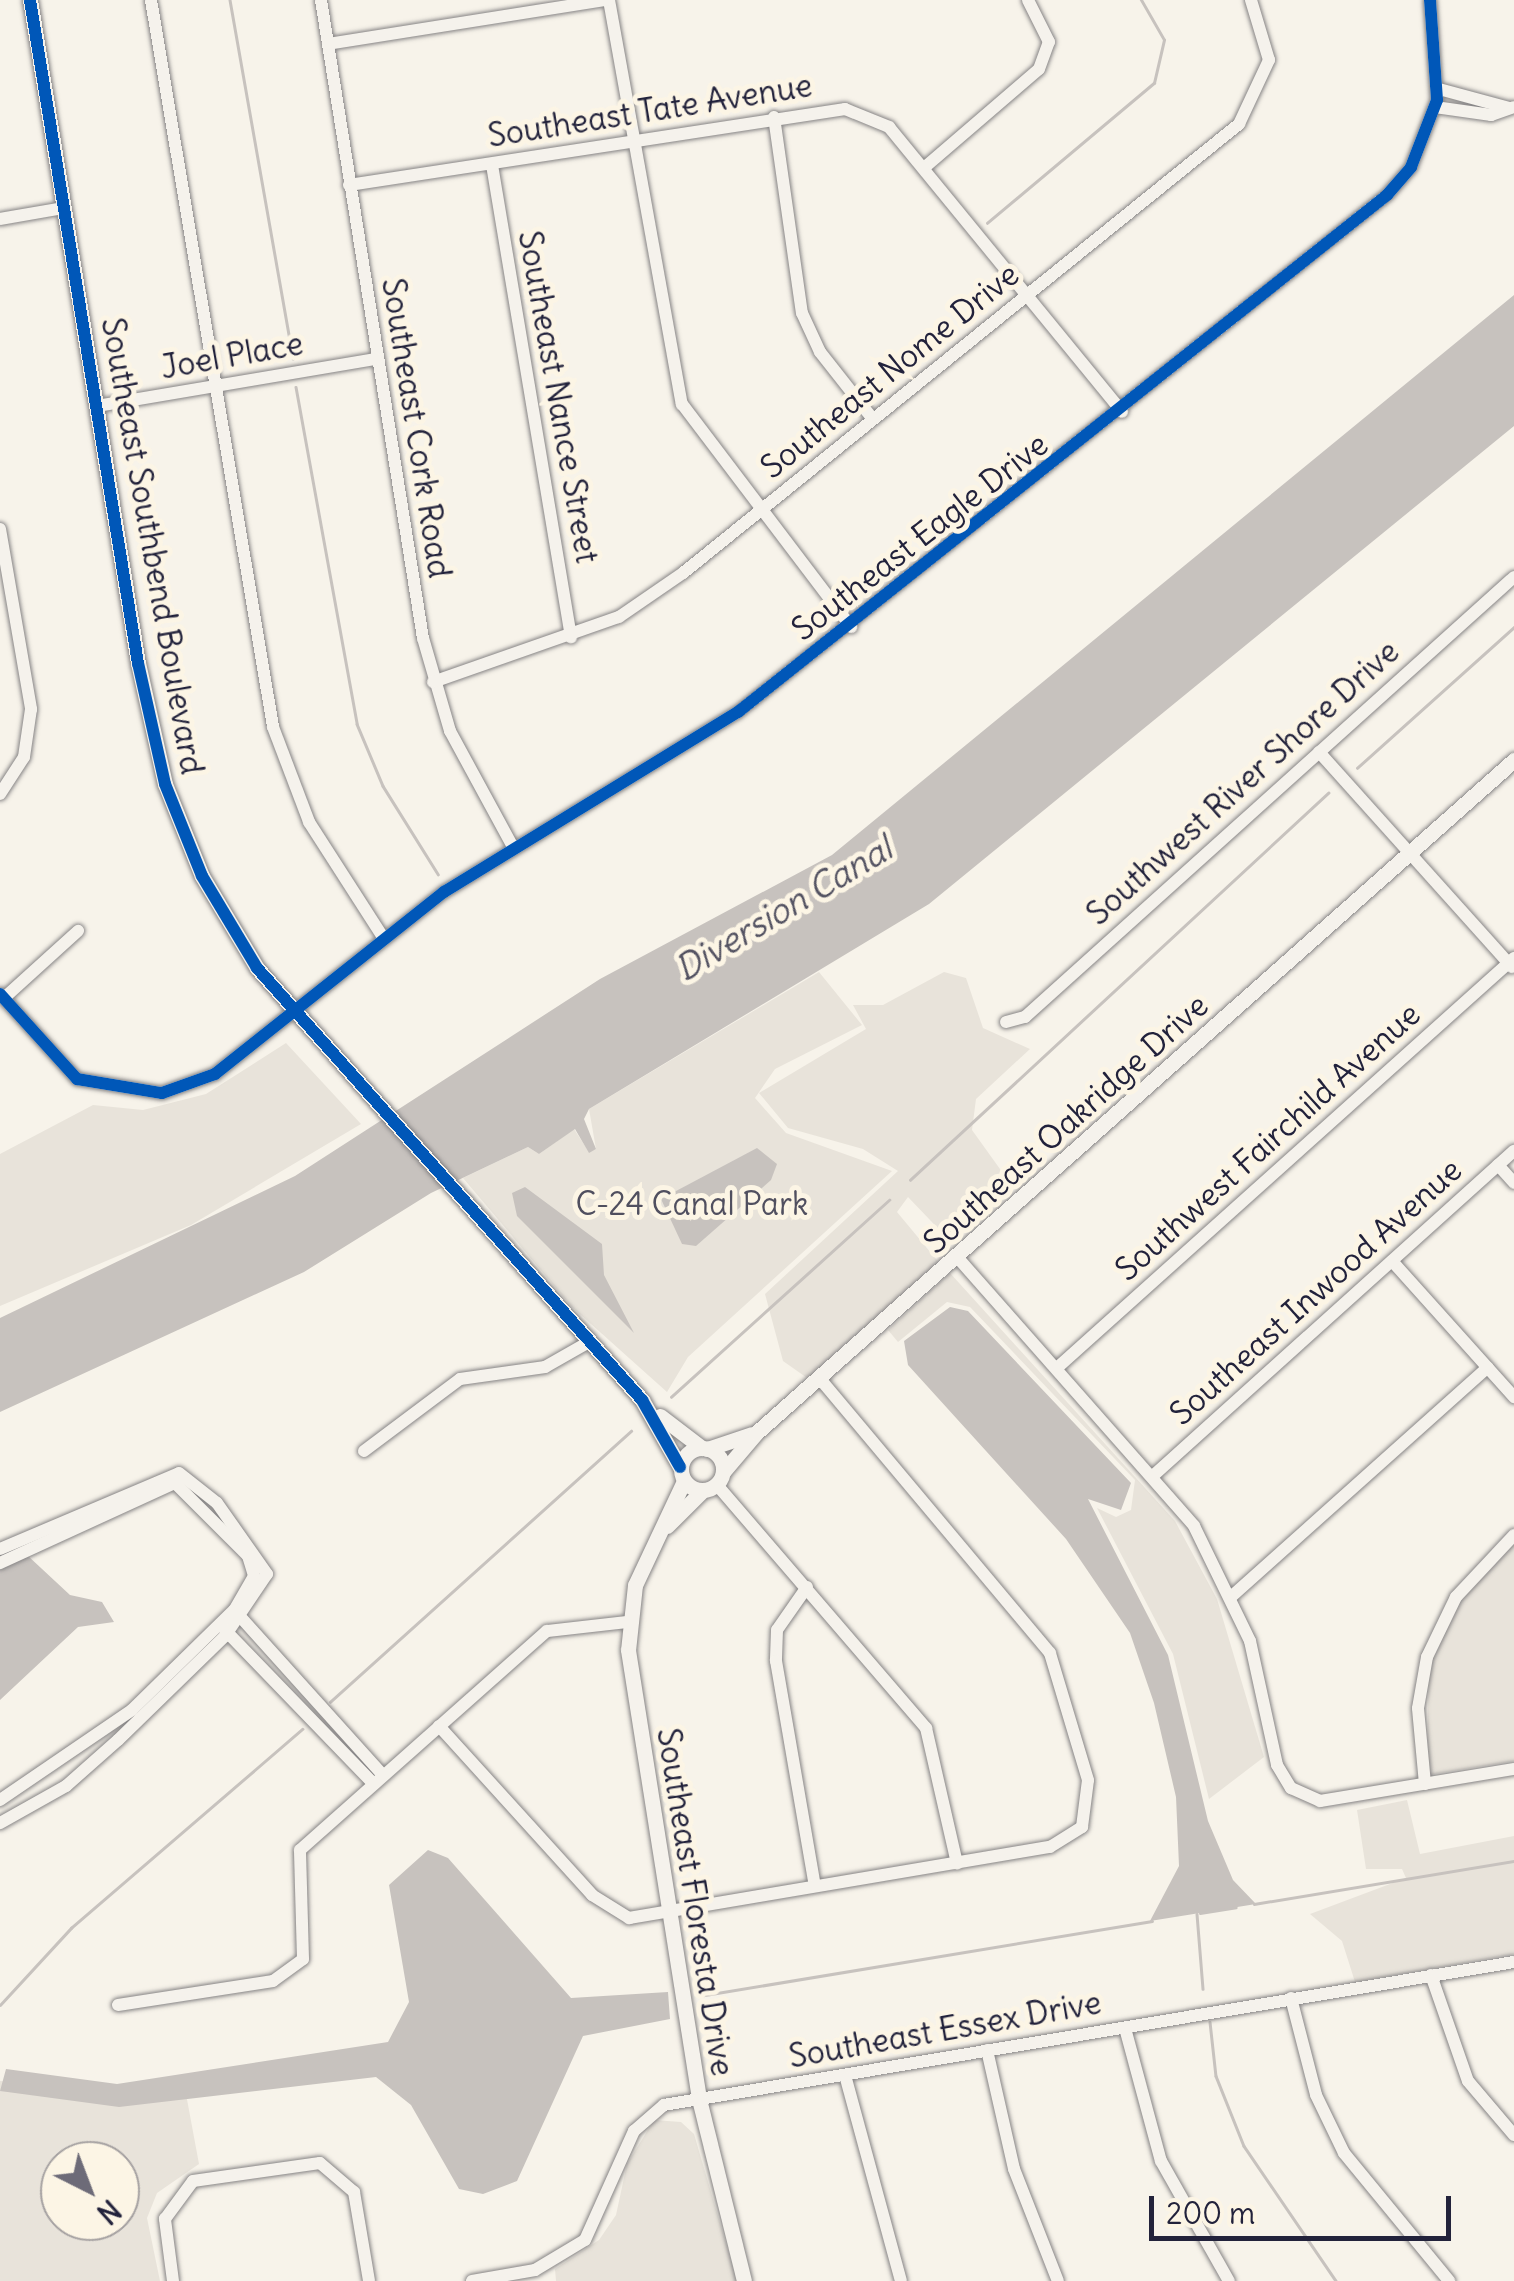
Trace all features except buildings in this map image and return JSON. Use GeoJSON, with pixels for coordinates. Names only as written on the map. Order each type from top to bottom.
{"type":"FeatureCollection","features":[{"type":"Feature","properties":{"kind":"street","name":"Southeast Southbend Boulevard"},"geometry":{"type":"LineString","coordinates":[[30,0],[165,784],[202,876],[293,1012],[645,1404],[704,1448],[714,1483]]}},
{"type":"Feature","properties":{"kind":"street"},"geometry":{"type":"LineString","coordinates":[[151,0],[213,388],[273,727],[310,822],[384,940]]}},
{"type":"Feature","properties":{"kind":"street","name":"Southeast Cork Road"},"geometry":{"type":"LineString","coordinates":[[321,0],[376,359],[433,682],[513,847]]}},
{"type":"Feature","properties":{"kind":"street"},"geometry":{"type":"LineString","coordinates":[[328,44],[608,0],[682,404],[851,627]]}},
{"type":"Feature","properties":{"kind":"street"},"geometry":{"type":"LineString","coordinates":[[925,166],[1039,69],[1050,42],[1028,0]]}},
{"type":"Feature","properties":{"kind":"street","name":"Southeast Nome Drive"},"geometry":{"type":"LineString","coordinates":[[433,682],[571,637],[619,617],[762,510],[1249,114],[1269,60],[1250,0]]}},
{"type":"Feature","properties":{"kind":"street","name":"Southeast Eagle Drive"},"geometry":{"type":"LineString","coordinates":[[2,996],[77,1079],[162,1093],[215,1074],[384,940],[513,847],[738,712],[1122,412],[1387,195],[1410,167],[1439,89],[1430,0]]}},
{"type":"Feature","properties":{"kind":"street"},"geometry":{"type":"LineString","coordinates":[[1439,89],[1512,107]]}},
{"type":"Feature","properties":{"kind":"street"},"geometry":{"type":"LineString","coordinates":[[1474,114],[1476,97]]}},
{"type":"Feature","properties":{"kind":"street"},"geometry":{"type":"LineString","coordinates":[[1435,107],[1474,114],[1512,107]]}},
{"type":"Feature","properties":{"kind":"street","name":"Southeast Tate Avenue"},"geometry":{"type":"LineString","coordinates":[[349,185],[492,166],[824,108],[870,117],[925,166],[1122,412]]}},
{"type":"Feature","properties":{"kind":"street"},"geometry":{"type":"LineString","coordinates":[[774,117],[802,313],[820,352],[873,419]]}},
{"type":"Feature","properties":{"kind":"street","name":"Southeast Nance Street"},"geometry":{"type":"LineString","coordinates":[[492,166],[571,637]]}},
{"type":"Feature","properties":{"kind":"street"},"geometry":{"type":"LineString","coordinates":[[0,219],[64,208]]}},
{"type":"Feature","properties":{"kind":"street","name":"Joel Place"},"geometry":{"type":"LineString","coordinates":[[97,406],[376,359]]}},
{"type":"Feature","properties":{"kind":"street"},"geometry":{"type":"LineString","coordinates":[[0,529],[31,709],[24,757],[0,794]]}},
{"type":"Feature","properties":{"kind":"street","name":"Southwest River Shore Drive"},"geometry":{"type":"LineString","coordinates":[[1006,1022],[1025,1017],[1514,577]]}},
{"type":"Feature","properties":{"kind":"street"},"geometry":{"type":"LineString","coordinates":[[1319,752],[1512,963]]}},
{"type":"Feature","properties":{"kind":"street","name":"Southeast Oakridge Drive"},"geometry":{"type":"LineString","coordinates":[[714,1483],[756,1433],[821,1380],[1514,760]]}},
{"type":"Feature","properties":{"kind":"street"},"geometry":{"type":"LineString","coordinates":[[2,996],[78,931]]}},
{"type":"Feature","properties":{"kind":"street","name":"Southwest Fairchild Avenue"},"geometry":{"type":"LineString","coordinates":[[1058,1367],[1512,963]]}},
{"type":"Feature","properties":{"kind":"street","name":"Southeast Inwood Avenue"},"geometry":{"type":"LineString","coordinates":[[1154,1474],[1514,1151]]}},
{"type":"Feature","properties":{"kind":"street"},"geometry":{"type":"LineString","coordinates":[[1498,1165],[1514,1183]]}},
{"type":"Feature","properties":{"kind":"street"},"geometry":{"type":"LineString","coordinates":[[958,1258],[1154,1474],[1232,1596],[1277,1766],[1302,1796],[1425,1784],[1514,1768]]}},
{"type":"Feature","properties":{"kind":"street"},"geometry":{"type":"LineString","coordinates":[[1392,1261],[1514,1397]]}},
{"type":"Feature","properties":{"kind":"street"},"geometry":{"type":"LineString","coordinates":[[364,1451],[460,1379],[545,1367],[589,1342]]}},
{"type":"Feature","properties":{"kind":"street"},"geometry":{"type":"LineString","coordinates":[[1232,1596],[1488,1367]]}},
{"type":"Feature","properties":{"kind":"street"},"geometry":{"type":"LineString","coordinates":[[439,1726],[609,1910],[668,1912],[1050,1848],[1082,1827],[1088,1780],[1050,1653],[821,1380]]}},
{"type":"Feature","properties":{"kind":"street","name":"Southeast Southbend Boulevard"},"geometry":{"type":"LineString","coordinates":[[645,1404],[682,1474]]}},
{"type":"Feature","properties":{"kind":"street","name":"Southeast Oakridge Drive"},"geometry":{"type":"LineString","coordinates":[[704,1448],[756,1433]]}},
{"type":"Feature","properties":{"kind":"street"},"geometry":{"type":"LineString","coordinates":[[704,1448],[682,1474],[714,1483],[926,1728],[956,1863]]}},
{"type":"Feature","properties":{"kind":"street","name":"Southeast Floresta Drive"},"geometry":{"type":"LineString","coordinates":[[682,1474],[627,1622],[699,2099],[744,2281]]}},
{"type":"Feature","properties":{"kind":"street"},"geometry":{"type":"LineString","coordinates":[[0,1562],[55,1530],[166,1479],[190,1477],[267,1574],[224,1628],[74,1776],[0,1823]]}},
{"type":"Feature","properties":{"kind":"street","name":"Southeast Floresta Drive"},"geometry":{"type":"LineString","coordinates":[[660,1533],[714,1483]]}},
{"type":"Feature","properties":{"kind":"street"},"geometry":{"type":"LineString","coordinates":[[0,1549],[55,1530]]}},
{"type":"Feature","properties":{"kind":"street"},"geometry":{"type":"LineString","coordinates":[[1425,1784],[1418,1708],[1427,1657],[1456,1597],[1514,1536]]}},
{"type":"Feature","properties":{"kind":"street"},"geometry":{"type":"LineString","coordinates":[[807,1587],[777,1630],[776,1660],[815,1886]]}},
{"type":"Feature","properties":{"kind":"street"},"geometry":{"type":"LineString","coordinates":[[237,1613],[341,1742]]}},
{"type":"Feature","properties":{"kind":"street"},"geometry":{"type":"LineString","coordinates":[[118,2005],[273,1980],[304,1959],[300,1850],[376,1778],[547,1631],[627,1622]]}},
{"type":"Feature","properties":{"kind":"street"},"geometry":{"type":"LineString","coordinates":[[224,1628],[376,1778]]}},
{"type":"Feature","properties":{"kind":"street"},"geometry":{"type":"LineString","coordinates":[[0,1800],[142,1706]]}},
{"type":"Feature","properties":{"kind":"street"},"geometry":{"type":"LineString","coordinates":[[61,1761],[74,1776]]}},
{"type":"Feature","properties":{"kind":"street","name":"Southeast Essex Drive"},"geometry":{"type":"LineString","coordinates":[[472,2281],[560,2260],[598,2218],[646,2116],[699,2099],[1514,1962]]}},
{"type":"Feature","properties":{"kind":"street"},"geometry":{"type":"LineString","coordinates":[[1431,1975],[1468,2081],[1514,2135]]}},
{"type":"Feature","properties":{"kind":"street"},"geometry":{"type":"LineString","coordinates":[[1291,1998],[1316,2095],[1344,2154],[1449,2281]]}},
{"type":"Feature","properties":{"kind":"street"},"geometry":{"type":"LineString","coordinates":[[1125,2028],[1162,2161],[1228,2281]]}},
{"type":"Feature","properties":{"kind":"street"},"geometry":{"type":"LineString","coordinates":[[987,2050],[1014,2169],[1058,2281]]}},
{"type":"Feature","properties":{"kind":"street"},"geometry":{"type":"LineString","coordinates":[[845,2075],[901,2281]]}},
{"type":"Feature","properties":{"kind":"street"},"geometry":{"type":"LineString","coordinates":[[172,2281],[164,2219],[174,2198],[193,2181],[320,2164],[354,2192],[370,2281]]}},
{"type":"Feature","properties":{"kind":"green space","name":"C-24 Canal Park"},"geometry":{"type":"Polygon","coordinates":[[[819,972],[862,1025],[775,1069],[755,1098],[786,1133],[892,1171],[688,1357],[667,1392],[572,1307],[463,1178],[528,1147],[539,1154],[574,1129],[589,1152],[596,1149],[589,1109],[819,972]]]}},
{"type":"Feature","properties":{"kind":"green space"},"geometry":{"type":"Polygon","coordinates":[[[944,972],[966,978],[983,1028],[1030,1049],[976,1099],[972,1130],[1005,1176],[1005,1193],[952,1243],[908,1197],[897,1212],[941,1265],[810,1380],[783,1361],[765,1294],[898,1171],[863,1149],[788,1128],[759,1093],[866,1029],[853,1005],[883,1005],[944,972]]]}},
{"type":"Feature","properties":{"kind":"green space"},"geometry":{"type":"Polygon","coordinates":[[[286,1043],[361,1124],[191,1225],[0,1306],[0,1154],[93,1105],[143,1110],[206,1094],[286,1043]]]}},
{"type":"Feature","properties":{"kind":"green space"},"geometry":{"type":"Polygon","coordinates":[[[950,1273],[1175,1521],[1217,1599],[1264,1757],[1209,1799],[1173,1654],[1097,1508],[1116,1517],[1131,1510],[1135,1480],[970,1307],[947,1302],[898,1342],[888,1330],[950,1273]]]}},
{"type":"Feature","properties":{"kind":"green space"},"geometry":{"type":"Polygon","coordinates":[[[1514,1540],[1514,1761],[1427,1775],[1429,1662],[1455,1607],[1514,1540]]]}},
{"type":"Feature","properties":{"kind":"green space"},"geometry":{"type":"Polygon","coordinates":[[[1407,1800],[1420,1854],[1514,1836],[1514,1954],[1355,1982],[1342,1941],[1310,1914],[1406,1878],[1402,1869],[1366,1869],[1357,1810],[1407,1800]]]}},
{"type":"Feature","properties":{"kind":"green space"},"geometry":{"type":"Polygon","coordinates":[[[0,2081],[186,2094],[199,2164],[157,2193],[147,2218],[160,2281],[0,2281],[0,2081]]]}},
{"type":"Feature","properties":{"kind":"green space"},"geometry":{"type":"Polygon","coordinates":[[[654,2120],[681,2122],[694,2134],[737,2281],[556,2281],[555,2269],[599,2240],[616,2215],[627,2164],[654,2120]]]}},
{"type":"Feature","properties":{"kind":"water","name":"Diversion Canal"},"geometry":{"type":"Polygon","coordinates":[[[1514,295],[1514,426],[929,904],[589,1109],[584,1119],[596,1149],[589,1153],[575,1129],[539,1154],[528,1147],[431,1193],[304,1272],[0,1412],[0,1318],[295,1176],[600,979],[832,855],[1514,295]]]}},
{"type":"Feature","properties":{"kind":"water"},"geometry":{"type":"Polygon","coordinates":[[[757,1148],[777,1164],[771,1180],[696,1246],[682,1244],[661,1199],[757,1148]]]}},
{"type":"Feature","properties":{"kind":"water"},"geometry":{"type":"Polygon","coordinates":[[[525,1187],[602,1244],[604,1275],[634,1333],[517,1216],[512,1193],[525,1187]]]}},
{"type":"Feature","properties":{"kind":"water"},"geometry":{"type":"Polygon","coordinates":[[[950,1307],[968,1311],[1131,1483],[1121,1510],[1088,1499],[1168,1655],[1208,1821],[1233,1880],[1256,1904],[1150,1921],[1179,1866],[1176,1797],[1154,1703],[1130,1633],[1066,1539],[908,1365],[904,1341],[950,1307]]]}},
{"type":"Feature","properties":{"kind":"water"},"geometry":{"type":"Polygon","coordinates":[[[27,1555],[70,1595],[102,1602],[114,1622],[78,1627],[0,1700],[0,1570],[27,1555]]]}},
{"type":"Feature","properties":{"kind":"water"},"geometry":{"type":"Polygon","coordinates":[[[428,1850],[448,1858],[571,1998],[668,1992],[670,2019],[583,2036],[517,2181],[483,2194],[459,2189],[411,2105],[376,2077],[119,2107],[0,2091],[6,2069],[117,2084],[388,2042],[409,2002],[389,1885],[428,1850]]]}},
{"type":"Feature","properties":{"kind":"waterway"},"geometry":{"type":"LineString","coordinates":[[230,0],[293,359]]}},
{"type":"Feature","properties":{"kind":"waterway"},"geometry":{"type":"LineString","coordinates":[[987,223],[1154,83],[1164,40],[1141,0]]}},
{"type":"Feature","properties":{"kind":"waterway"},"geometry":{"type":"LineString","coordinates":[[296,387],[357,724],[383,786],[438,874]]}},
{"type":"Feature","properties":{"kind":"waterway"},"geometry":{"type":"LineString","coordinates":[[1357,768],[1514,627]]}},
{"type":"Feature","properties":{"kind":"waterway"},"geometry":{"type":"LineString","coordinates":[[910,1180],[1328,793]]}},
{"type":"Feature","properties":{"kind":"waterway"},"geometry":{"type":"LineString","coordinates":[[671,1397],[889,1200]]}},
{"type":"Feature","properties":{"kind":"waterway"},"geometry":{"type":"LineString","coordinates":[[330,1702],[631,1431]]}},
{"type":"Feature","properties":{"kind":"waterway"},"geometry":{"type":"LineString","coordinates":[[0,2005],[71,1928],[302,1729]]}},
{"type":"Feature","properties":{"kind":"waterway"},"geometry":{"type":"LineString","coordinates":[[1254,1904],[1514,1861]]}},
{"type":"Feature","properties":{"kind":"waterway"},"geometry":{"type":"LineString","coordinates":[[1200,1913],[1236,1907]]}},
{"type":"Feature","properties":{"kind":"waterway"},"geometry":{"type":"LineString","coordinates":[[1197,1914],[1203,1989]]}},
{"type":"Feature","properties":{"kind":"waterway"},"geometry":{"type":"LineString","coordinates":[[699,1996],[1152,1921]]}},
{"type":"Feature","properties":{"kind":"waterway"},"geometry":{"type":"LineString","coordinates":[[1210,2022],[1216,2076],[1244,2146],[1336,2281]]}},
{"type":"Feature","properties":{"kind":"cycle path"},"geometry":{"type":"LineString","coordinates":[[30,0],[138,663],[165,784],[202,876],[257,968],[642,1400],[680,1467]]}},
{"type":"Feature","properties":{"kind":"cycle path"},"geometry":{"type":"LineString","coordinates":[[0,994],[77,1079],[162,1093],[215,1074],[444,892],[738,712],[1387,195],[1411,167],[1437,100],[1430,0]]}}]}
